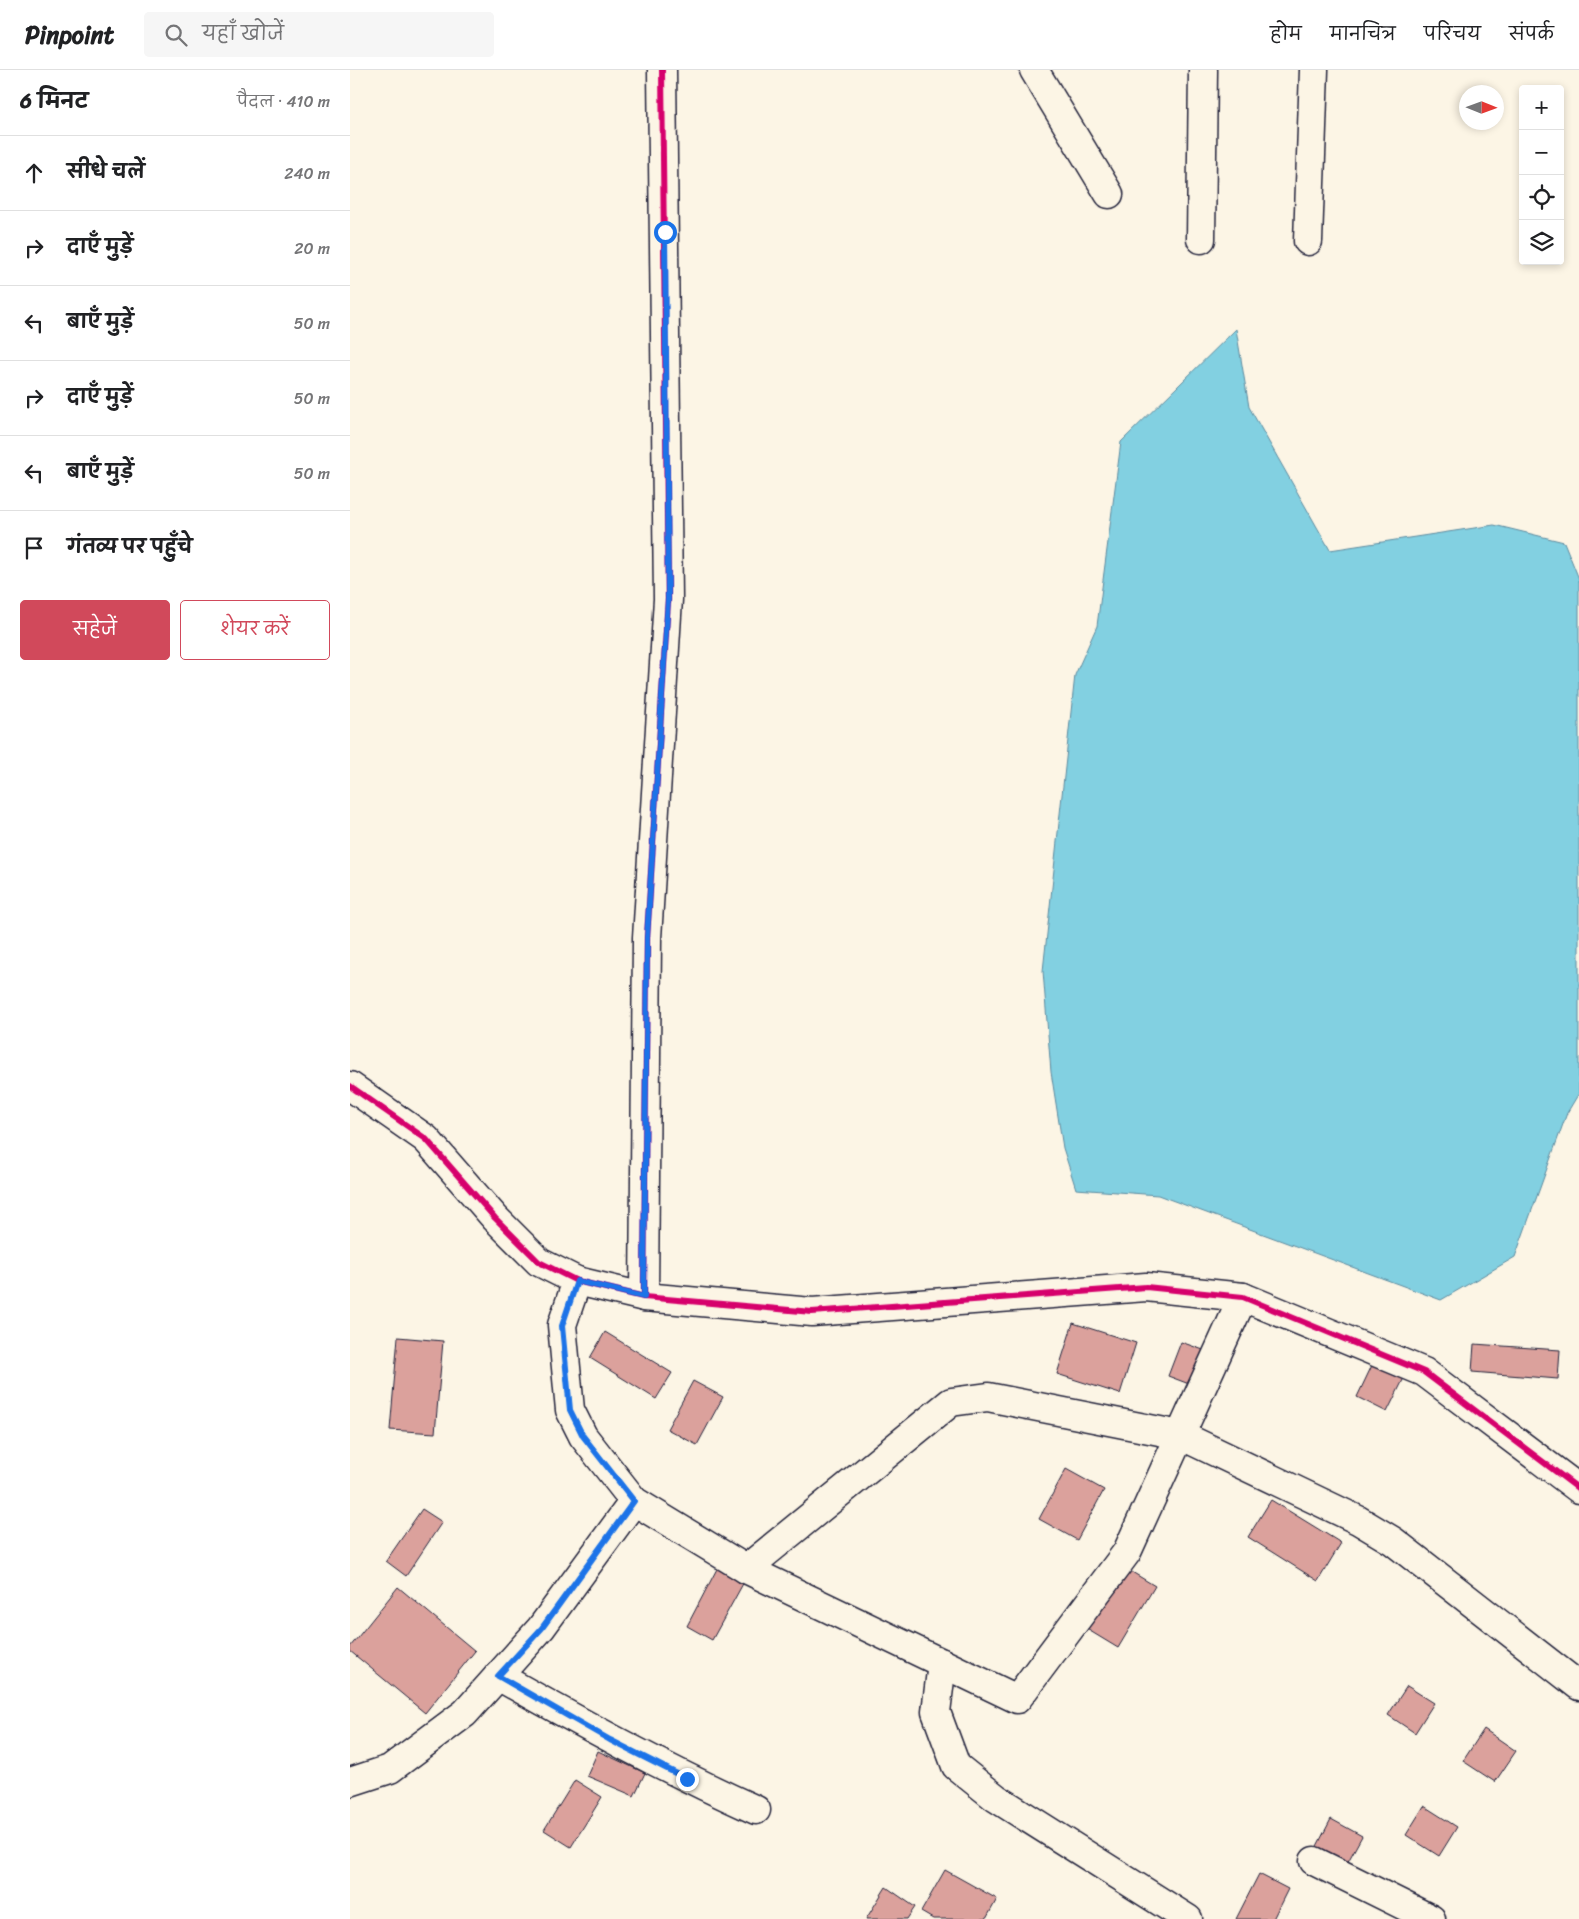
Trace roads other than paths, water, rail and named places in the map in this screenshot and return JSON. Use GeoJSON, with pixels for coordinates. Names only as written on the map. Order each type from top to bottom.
{"type":"FeatureCollection","features":[{"type":"Feature","properties":{"kind":"street"},"geometry":{"type":"LineString","coordinates":[[644,1297],[647,938],[668,599],[662,70]]}},
{"type":"Feature","properties":{"kind":"street"},"geometry":{"type":"LineString","coordinates":[[1034,70],[1109,194]]}},
{"type":"Feature","properties":{"kind":"street"},"geometry":{"type":"LineString","coordinates":[[1201,239],[1203,70]]}},
{"type":"Feature","properties":{"kind":"street"},"geometry":{"type":"LineString","coordinates":[[1308,240],[1314,70]]}},
{"type":"Feature","properties":{"kind":"street"},"geometry":{"type":"LineString","coordinates":[[350,1086],[426,1139],[495,1218],[539,1262],[577,1281],[644,1297],[812,1312],[1146,1287],[1243,1297],[1424,1372],[1579,1488]]}},
{"type":"Feature","properties":{"kind":"street"},"geometry":{"type":"LineString","coordinates":[[577,1281],[562,1326],[570,1410],[583,1436],[634,1501],[746,1570],[1017,1699],[1127,1552],[1243,1297]]}},
{"type":"Feature","properties":{"kind":"street"},"geometry":{"type":"LineString","coordinates":[[746,1570],[951,1402],[988,1397],[1180,1435],[1358,1520],[1386,1537],[1579,1686]]}},
{"type":"Feature","properties":{"kind":"street"},"geometry":{"type":"LineString","coordinates":[[350,1782],[390,1769],[465,1712],[542,1628],[634,1501]]}},
{"type":"Feature","properties":{"kind":"street"},"geometry":{"type":"LineString","coordinates":[[942,1663],[936,1712],[956,1766],[996,1798],[1188,1919]]}},
{"type":"Feature","properties":{"kind":"street"},"geometry":{"type":"LineString","coordinates":[[498,1676],[610,1740],[687,1779],[756,1810]]}},
{"type":"Feature","properties":{"kind":"street"},"geometry":{"type":"LineString","coordinates":[[1314,1861],[1431,1919]]}},
{"type":"Feature","properties":{"kind":"water"},"geometry":{"type":"Polygon","coordinates":[[[1236,329],[1249,407],[1330,550],[1494,525],[1564,542],[1579,579],[1579,1093],[1567,1113],[1515,1257],[1441,1300],[1158,1195],[1076,1189],[1063,1148],[1051,1072],[1043,971],[1075,675],[1097,626],[1121,442],[1236,329]]]}}]}
